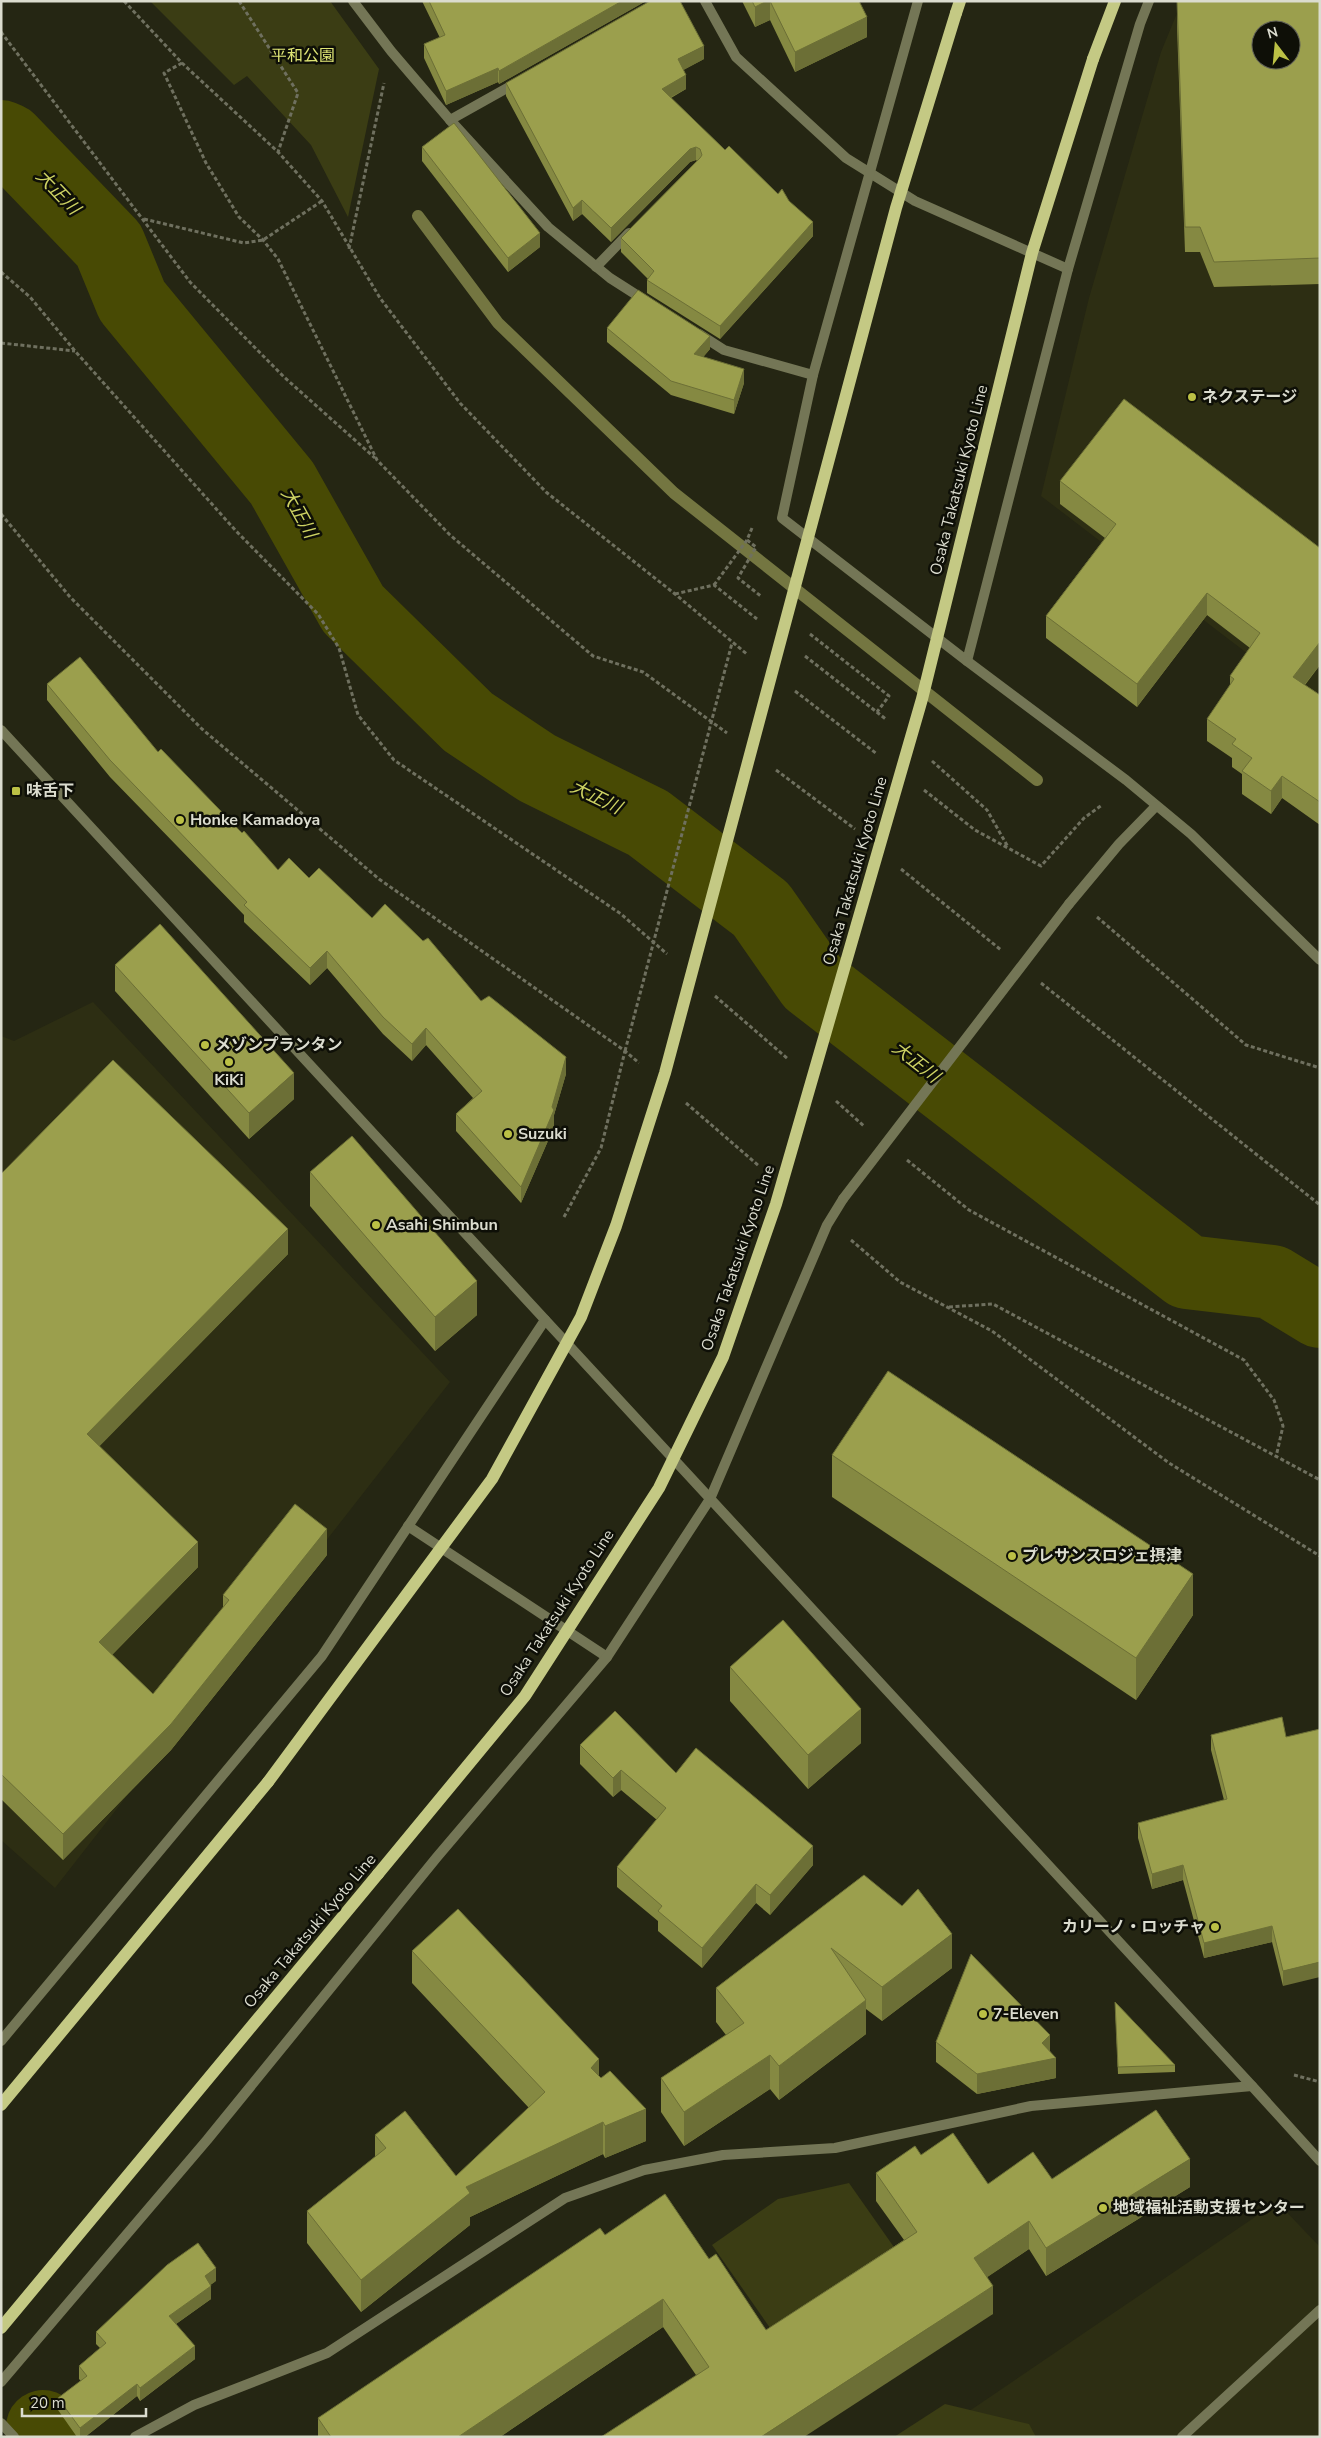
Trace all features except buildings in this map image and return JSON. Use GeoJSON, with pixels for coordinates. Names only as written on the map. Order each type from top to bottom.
{"type":"FeatureCollection","features":[{"type":"Feature","properties":{"kind":"main road","name":"Osaka Takatsuki Kyoto Line"},"geometry":{"type":"LineString","coordinates":[[1,2328],[525,1696],[659,1488],[723,1357],[776,1204],[922,699],[1032,254],[1093,59],[1115,1]]}},
{"type":"Feature","properties":{"kind":"main road"},"geometry":{"type":"LineString","coordinates":[[1,2105],[268,1782],[492,1479],[581,1317],[616,1226],[665,1073],[896,208],[958,7]]}},
{"type":"Feature","properties":{"kind":"street"},"geometry":{"type":"LineString","coordinates":[[353,1],[391,51],[450,120],[548,227],[596,267],[659,309]]}},
{"type":"Feature","properties":{"kind":"street"},"geometry":{"type":"LineString","coordinates":[[705,1],[736,57],[846,158],[915,201],[1068,269]]}},
{"type":"Feature","properties":{"kind":"street"},"geometry":{"type":"LineString","coordinates":[[918,1],[813,375],[782,518],[967,661],[1126,780],[1192,834],[1320,960]]}},
{"type":"Feature","properties":{"kind":"street"},"geometry":{"type":"LineString","coordinates":[[967,661],[1068,269],[1140,24],[1149,1]]}},
{"type":"Feature","properties":{"kind":"street"},"geometry":{"type":"LineString","coordinates":[[450,120],[526,78]]}},
{"type":"Feature","properties":{"kind":"street"},"geometry":{"type":"LineString","coordinates":[[596,267],[636,227]]}},
{"type":"Feature","properties":{"kind":"street"},"geometry":{"type":"LineString","coordinates":[[691,330],[724,350],[813,375]]}},
{"type":"Feature","properties":{"kind":"street"},"geometry":{"type":"LineString","coordinates":[[1,730],[1320,2161]]}},
{"type":"Feature","properties":{"kind":"street"},"geometry":{"type":"LineString","coordinates":[[1,2382],[207,2140],[437,1857],[607,1657],[710,1499],[827,1225],[843,1200],[1069,904],[1119,844],[1156,806]]}},
{"type":"Feature","properties":{"kind":"street"},"geometry":{"type":"LineString","coordinates":[[1,2041],[322,1656],[545,1320]]}},
{"type":"Feature","properties":{"kind":"street"},"geometry":{"type":"LineString","coordinates":[[408,1526],[607,1657]]}},
{"type":"Feature","properties":{"kind":"street"},"geometry":{"type":"LineString","coordinates":[[135,2437],[194,2405],[327,2353],[565,2198],[644,2170],[723,2156],[835,2148],[1031,2106],[1252,2086]]}},
{"type":"Feature","properties":{"kind":"street"},"geometry":{"type":"LineString","coordinates":[[1182,2437],[1320,2310]]}},
{"type":"Feature","properties":{"kind":"street"},"geometry":{"type":"LineString","coordinates":[[1,2423],[14,2437]]}},
{"type":"Feature","properties":{"kind":"path"},"geometry":{"type":"LineString","coordinates":[[124,1],[182,62],[278,152],[322,201],[380,298],[460,402],[546,492],[675,594],[755,661]]}},
{"type":"Feature","properties":{"kind":"path"},"geometry":{"type":"LineString","coordinates":[[239,1],[298,93],[278,152]]}},
{"type":"Feature","properties":{"kind":"path"},"geometry":{"type":"LineString","coordinates":[[1,32],[190,282],[284,377],[377,460],[450,535],[593,656],[643,672],[730,736]]}},
{"type":"Feature","properties":{"kind":"path"},"geometry":{"type":"LineString","coordinates":[[349,249],[391,51]]}},
{"type":"Feature","properties":{"kind":"path"},"geometry":{"type":"LineString","coordinates":[[182,62],[164,73],[211,170],[239,217],[263,240],[278,259],[377,460]]}},
{"type":"Feature","properties":{"kind":"path"},"geometry":{"type":"LineString","coordinates":[[144,219],[244,243],[263,240],[322,201]]}},
{"type":"Feature","properties":{"kind":"path"},"geometry":{"type":"LineString","coordinates":[[1,272],[30,297],[75,351],[236,531],[318,614],[340,648],[358,715],[394,760],[621,914],[673,959]]}},
{"type":"Feature","properties":{"kind":"path"},"geometry":{"type":"LineString","coordinates":[[1,343],[75,351]]}},
{"type":"Feature","properties":{"kind":"path"},"geometry":{"type":"LineString","coordinates":[[1,514],[70,597],[202,729],[379,879],[626,1051],[640,1064]]}},
{"type":"Feature","properties":{"kind":"path"},"geometry":{"type":"LineString","coordinates":[[675,594],[714,585],[747,540],[752,528]]}},
{"type":"Feature","properties":{"kind":"path"},"geometry":{"type":"LineString","coordinates":[[747,540],[756,547],[738,578],[768,601]]}},
{"type":"Feature","properties":{"kind":"path"},"geometry":{"type":"LineString","coordinates":[[714,585],[761,622]]}},
{"type":"Feature","properties":{"kind":"path"},"geometry":{"type":"LineString","coordinates":[[806,631],[888,696],[878,712]]}},
{"type":"Feature","properties":{"kind":"path"},"geometry":{"type":"LineString","coordinates":[[564,1217],[601,1148],[732,643]]}},
{"type":"Feature","properties":{"kind":"path"},"geometry":{"type":"LineString","coordinates":[[800,652],[892,725]]}},
{"type":"Feature","properties":{"kind":"path"},"geometry":{"type":"LineString","coordinates":[[787,685],[881,757]]}},
{"type":"Feature","properties":{"kind":"path"},"geometry":{"type":"LineString","coordinates":[[929,758],[987,810],[1009,848]]}},
{"type":"Feature","properties":{"kind":"path"},"geometry":{"type":"LineString","coordinates":[[769,765],[856,830]]}},
{"type":"Feature","properties":{"kind":"path"},"geometry":{"type":"LineString","coordinates":[[920,787],[975,830],[1041,866],[1084,818],[1102,805]]}},
{"type":"Feature","properties":{"kind":"path"},"geometry":{"type":"LineString","coordinates":[[901,868],[1009,957]]}},
{"type":"Feature","properties":{"kind":"path"},"geometry":{"type":"LineString","coordinates":[[1097,917],[1246,1045],[1320,1068]]}},
{"type":"Feature","properties":{"kind":"path"},"geometry":{"type":"LineString","coordinates":[[1040,982],[1320,1205]]}},
{"type":"Feature","properties":{"kind":"path"},"geometry":{"type":"LineString","coordinates":[[710,992],[792,1063]]}},
{"type":"Feature","properties":{"kind":"path"},"geometry":{"type":"LineString","coordinates":[[829,1095],[866,1127]]}},
{"type":"Feature","properties":{"kind":"path"},"geometry":{"type":"LineString","coordinates":[[685,1102],[760,1167]]}},
{"type":"Feature","properties":{"kind":"path"},"geometry":{"type":"LineString","coordinates":[[903,1157],[969,1210],[1244,1360],[1274,1400],[1283,1426],[1276,1457]]}},
{"type":"Feature","properties":{"kind":"path"},"geometry":{"type":"LineString","coordinates":[[827,1225],[850,1240],[900,1282],[949,1306],[992,1331],[1168,1463],[1320,1556]]}},
{"type":"Feature","properties":{"kind":"path"},"geometry":{"type":"LineString","coordinates":[[949,1306],[993,1304],[1320,1480]]}},
{"type":"Feature","properties":{"kind":"path"},"geometry":{"type":"LineString","coordinates":[[1294,2075],[1320,2082]]}},
{"type":"Feature","properties":{"kind":"shaded area","name":"ネクステージ"},"geometry":{"type":"Polygon","coordinates":[[[1182,1],[1320,1],[1320,694],[1307,699],[1041,496],[1089,298],[1161,52],[1182,1]]]}},
{"type":"Feature","properties":{"kind":"shaded area"},"geometry":{"type":"Polygon","coordinates":[[[93,1002],[450,1382],[55,1888],[1,1840],[1,1036],[14,1041],[93,1002]]]}},
{"type":"Feature","properties":{"kind":"shaded area"},"geometry":{"type":"Polygon","coordinates":[[[1277,2202],[1320,2247],[1320,2437],[931,2437],[1277,2202]]]}},
{"type":"Feature","properties":{"kind":"green space","name":"平和公園"},"geometry":{"type":"Polygon","coordinates":[[[150,1],[330,1],[379,69],[348,217],[311,145],[247,76],[234,85],[150,1]]]}},
{"type":"Feature","properties":{"kind":"green space"},"geometry":{"type":"Polygon","coordinates":[[[849,2183],[896,2250],[775,2335],[712,2245],[778,2199],[849,2183]]]}},
{"type":"Feature","properties":{"kind":"green space"},"geometry":{"type":"Polygon","coordinates":[[[945,2404],[1029,2424],[1036,2437],[894,2437],[945,2404]]]}},
{"type":"Feature","properties":{"kind":"waterway","name":"大正川"},"geometry":{"type":"LineString","coordinates":[[1,137],[8,140],[109,245],[132,301],[282,483],[353,609],[468,722],[537,768],[648,823],[761,909],[812,982],[1187,1272],[1272,1282],[1320,1311]]}},
{"type":"Feature","properties":{"kind":"waterway"},"geometry":{"type":"LineString","coordinates":[[418,216],[498,323],[674,493],[1037,780]]}},
{"type":"Feature","properties":{"kind":"waterway"},"geometry":{"type":"LineString","coordinates":[[43,2427],[50,2437]]}},
{"type":"Feature","properties":{"kind":"place","name":"ネクステージ"},"geometry":{"type":"Point","coordinates":[1192,397]}},
{"type":"Feature","properties":{"kind":"place","name":"味舌下"},"geometry":{"type":"Point","coordinates":[16,791]}},
{"type":"Feature","properties":{"kind":"place","name":"Honke Kamadoya"},"geometry":{"type":"Point","coordinates":[180,820]}},
{"type":"Feature","properties":{"kind":"place","name":"メゾンプランタン"},"geometry":{"type":"Point","coordinates":[205,1045]}},
{"type":"Feature","properties":{"kind":"place","name":"KiKi"},"geometry":{"type":"Point","coordinates":[229,1062]}},
{"type":"Feature","properties":{"kind":"place","name":"Suzuki"},"geometry":{"type":"Point","coordinates":[508,1134]}},
{"type":"Feature","properties":{"kind":"place","name":"Asahi Shimbun"},"geometry":{"type":"Point","coordinates":[376,1225]}},
{"type":"Feature","properties":{"kind":"place","name":"プレサンスロジェ摂津"},"geometry":{"type":"Point","coordinates":[1012,1556]}},
{"type":"Feature","properties":{"kind":"place","name":"カリーノ・ロッチャ"},"geometry":{"type":"Point","coordinates":[1215,1927]}},
{"type":"Feature","properties":{"kind":"place","name":"7-Eleven"},"geometry":{"type":"Point","coordinates":[983,2014]}},
{"type":"Feature","properties":{"kind":"place","name":"地域福祉活動支援センター"},"geometry":{"type":"Point","coordinates":[1103,2208]}}]}
